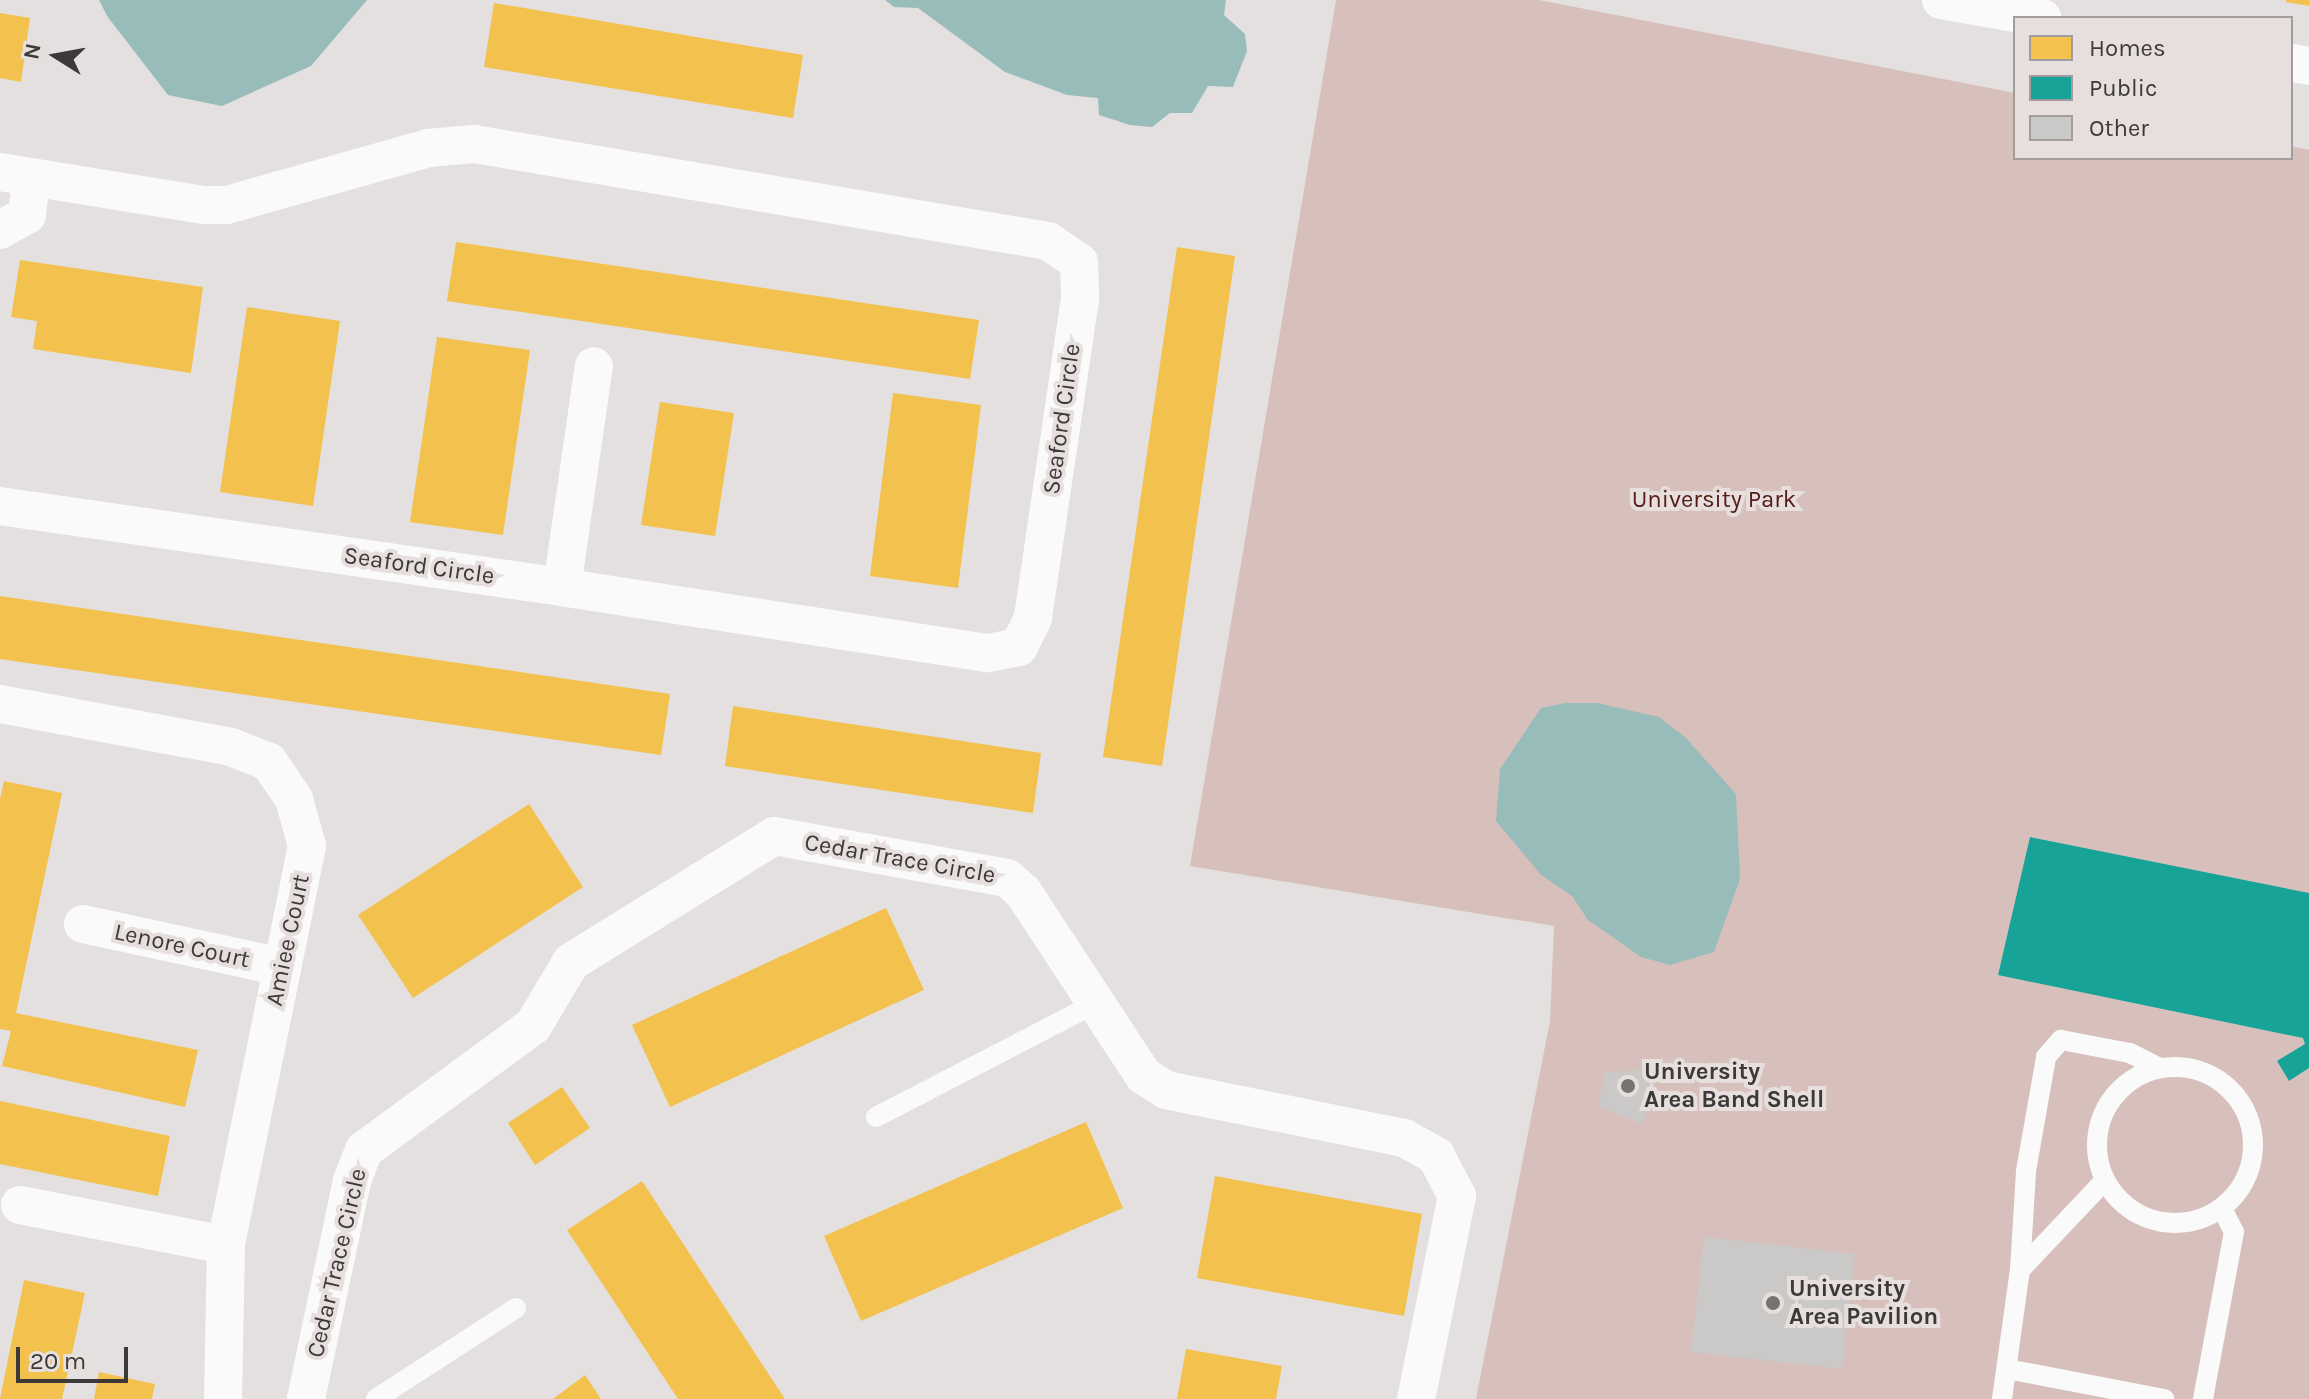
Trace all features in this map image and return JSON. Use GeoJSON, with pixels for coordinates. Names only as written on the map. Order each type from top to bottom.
{"type":"FeatureCollection","features":[{"type":"Feature","properties":{"kind":"street"},"geometry":{"type":"LineString","coordinates":[[1941,0],[2031,16]]}},
{"type":"Feature","properties":{"kind":"street","name":"Seaford Circle"},"geometry":{"type":"LineString","coordinates":[[0,506],[562,587],[987,653],[1019,647],[1033,618],[1080,299],[1079,262],[1048,241],[474,144],[428,148],[227,205],[203,205],[16,175]]}},
{"type":"Feature","properties":{"kind":"street"},"geometry":{"type":"LineString","coordinates":[[0,230],[27,215],[16,175]]}},
{"type":"Feature","properties":{"kind":"street"},"geometry":{"type":"LineString","coordinates":[[562,587],[594,366]]}},
{"type":"Feature","properties":{"kind":"street","name":"Amiee Court"},"geometry":{"type":"LineString","coordinates":[[0,704],[231,747],[269,762],[294,799],[307,846],[226,1245],[223,1399]]}},
{"type":"Feature","properties":{"kind":"street","name":"Cedar Trace Circle"},"geometry":{"type":"LineString","coordinates":[[306,1399],[352,1181],[364,1150],[533,1026],[571,962],[749,848],[774,836],[1007,878],[1023,892],[1144,1076],[1166,1090],[1404,1138],[1436,1156],[1457,1196],[1416,1399]]}},
{"type":"Feature","properties":{"kind":"street","name":"Lenore Court"},"geometry":{"type":"LineString","coordinates":[[83,924],[282,967]]}},
{"type":"Feature","properties":{"kind":"street"},"geometry":{"type":"LineString","coordinates":[[20,1205],[226,1245]]}},
{"type":"Feature","properties":{"kind":"lane"},"geometry":{"type":"LineString","coordinates":[[876,1117],[1096,1003]]}},
{"type":"Feature","properties":{"kind":"lane"},"geometry":{"type":"LineString","coordinates":[[2002,1399],[2020,1270],[2026,1171],[2046,1057],[2061,1040],[2130,1053],[2159,1068]]}},
{"type":"Feature","properties":{"kind":"lane"},"geometry":{"type":"LineString","coordinates":[[2185,1067],[2211,1074],[2232,1090],[2247,1112],[2254,1138],[2252,1165],[2241,1189],[2222,1208],[2191,1222],[2157,1222],[2136,1214],[2118,1199],[2105,1180],[2098,1158],[2097,1134],[2104,1111],[2127,1084],[2159,1068],[2185,1067]]}},
{"type":"Feature","properties":{"kind":"lane"},"geometry":{"type":"LineString","coordinates":[[2020,1270],[2105,1180]]}},
{"type":"Feature","properties":{"kind":"lane"},"geometry":{"type":"LineString","coordinates":[[2203,1399],[2234,1232],[2222,1208]]}},
{"type":"Feature","properties":{"kind":"lane"},"geometry":{"type":"LineString","coordinates":[[376,1399],[516,1308]]}},
{"type":"Feature","properties":{"kind":"lane"},"geometry":{"type":"LineString","coordinates":[[2007,1369],[2164,1399]]}},
{"type":"Feature","properties":{"kind":"green space","name":"University Park"},"geometry":{"type":"Polygon","coordinates":[[[1336,0],[1539,0],[2013,93],[2013,160],[2293,160],[2293,146],[2309,150],[2309,1399],[1476,1399],[1550,1021],[1554,926],[1190,866],[1336,0]]]}},
{"type":"Feature","properties":{"kind":"water"},"geometry":{"type":"Polygon","coordinates":[[[99,0],[367,0],[311,66],[222,106],[168,95],[107,16],[99,0]]]}},
{"type":"Feature","properties":{"kind":"water"},"geometry":{"type":"Polygon","coordinates":[[[885,0],[1226,0],[1224,15],[1245,34],[1247,51],[1233,87],[1208,86],[1192,113],[1170,113],[1152,127],[1130,125],[1099,115],[1098,98],[1067,95],[1005,72],[918,8],[894,7],[885,0]]]}},
{"type":"Feature","properties":{"kind":"water"},"geometry":{"type":"Polygon","coordinates":[[[1565,703],[1597,703],[1659,717],[1685,737],[1736,794],[1740,879],[1714,952],[1670,965],[1641,957],[1588,920],[1572,896],[1541,875],[1496,821],[1500,769],[1541,708],[1565,703]]]}},
{"type":"Feature","properties":{"kind":"building: Homes"},"geometry":{"type":"Polygon","coordinates":[[[2309,0],[2309,6],[2286,2],[2309,0]]]}},
{"type":"Feature","properties":{"kind":"building: Homes"},"geometry":{"type":"Polygon","coordinates":[[[494,3],[803,55],[793,118],[484,67],[494,3]]]}},
{"type":"Feature","properties":{"kind":"building: Homes"},"geometry":{"type":"Polygon","coordinates":[[[0,13],[30,18],[21,82],[0,78],[0,13]]]}},
{"type":"Feature","properties":{"kind":"building: Homes"},"geometry":{"type":"Polygon","coordinates":[[[456,242],[979,320],[970,379],[447,301],[456,242]]]}},
{"type":"Feature","properties":{"kind":"building: Homes"},"geometry":{"type":"Polygon","coordinates":[[[1177,247],[1235,256],[1162,766],[1103,757],[1177,247]]]}},
{"type":"Feature","properties":{"kind":"building: Homes"},"geometry":{"type":"Polygon","coordinates":[[[20,260],[203,287],[191,373],[33,349],[37,321],[11,317],[20,260]]]}},
{"type":"Feature","properties":{"kind":"building: Homes"},"geometry":{"type":"Polygon","coordinates":[[[247,307],[340,321],[313,506],[220,492],[247,307]]]}},
{"type":"Feature","properties":{"kind":"building: Homes"},"geometry":{"type":"Polygon","coordinates":[[[437,337],[530,350],[503,535],[410,522],[437,337]]]}},
{"type":"Feature","properties":{"kind":"building: Homes"},"geometry":{"type":"Polygon","coordinates":[[[893,393],[981,405],[958,588],[870,576],[893,393]]]}},
{"type":"Feature","properties":{"kind":"building: Homes"},"geometry":{"type":"Polygon","coordinates":[[[660,402],[734,413],[715,536],[641,525],[660,402]]]}},
{"type":"Feature","properties":{"kind":"building: Homes"},"geometry":{"type":"Polygon","coordinates":[[[0,596],[670,694],[661,755],[0,659],[0,596]]]}},
{"type":"Feature","properties":{"kind":"building: Homes"},"geometry":{"type":"Polygon","coordinates":[[[733,706],[1041,753],[1033,813],[725,766],[733,706]]]}},
{"type":"Feature","properties":{"kind":"building: Homes"},"geometry":{"type":"Polygon","coordinates":[[[4,781],[62,793],[16,1013],[198,1050],[185,1107],[2,1066],[11,1031],[0,1029],[0,799],[4,781]]]}},
{"type":"Feature","properties":{"kind":"building: Homes"},"geometry":{"type":"Polygon","coordinates":[[[529,804],[583,887],[413,998],[358,915],[529,804]]]}},
{"type":"Feature","properties":{"kind":"building: Homes"},"geometry":{"type":"Polygon","coordinates":[[[886,908],[924,990],[670,1107],[632,1025],[886,908]]]}},
{"type":"Feature","properties":{"kind":"building: Homes"},"geometry":{"type":"Polygon","coordinates":[[[562,1087],[590,1128],[535,1165],[508,1123],[562,1087]]]}},
{"type":"Feature","properties":{"kind":"building: Homes"},"geometry":{"type":"Polygon","coordinates":[[[0,1101],[170,1136],[158,1196],[0,1164],[0,1101]]]}},
{"type":"Feature","properties":{"kind":"building: Homes"},"geometry":{"type":"Polygon","coordinates":[[[1086,1122],[1123,1208],[861,1321],[824,1236],[1086,1122]]]}},
{"type":"Feature","properties":{"kind":"building: Homes"},"geometry":{"type":"Polygon","coordinates":[[[1215,1176],[1422,1214],[1404,1316],[1197,1278],[1215,1176]]]}},
{"type":"Feature","properties":{"kind":"building: Homes"},"geometry":{"type":"Polygon","coordinates":[[[642,1181],[785,1399],[678,1399],[567,1230],[642,1181]]]}},
{"type":"Feature","properties":{"kind":"building: Homes"},"geometry":{"type":"Polygon","coordinates":[[[24,1280],[85,1293],[62,1399],[0,1399],[24,1280]]]}},
{"type":"Feature","properties":{"kind":"building: Homes"},"geometry":{"type":"Polygon","coordinates":[[[1186,1349],[1282,1366],[1276,1399],[1177,1399],[1186,1349]]]}},
{"type":"Feature","properties":{"kind":"building: Homes"},"geometry":{"type":"Polygon","coordinates":[[[99,1372],[155,1384],[152,1399],[94,1399],[99,1372]]]}},
{"type":"Feature","properties":{"kind":"building: Homes"},"geometry":{"type":"Polygon","coordinates":[[[585,1375],[601,1399],[553,1399],[585,1375]]]}},
{"type":"Feature","properties":{"kind":"building: Public"},"geometry":{"type":"Polygon","coordinates":[[[2030,837],[2309,893],[2309,1068],[2289,1081],[2277,1061],[2305,1044],[2303,1038],[1998,975],[2030,837]]]}},
{"type":"Feature","properties":{"kind":"building: Other","name":"University Area Band Shell"},"geometry":{"type":"Polygon","coordinates":[[[1652,1071],[1653,1099],[1641,1124],[1598,1106],[1605,1073],[1652,1071]]]}},
{"type":"Feature","properties":{"kind":"building: Other","name":"University Area Pavilion"},"geometry":{"type":"Polygon","coordinates":[[[1704,1237],[1855,1254],[1842,1369],[1691,1352],[1704,1237]]]}},
{"type":"Feature","properties":{"kind":"place","name":"University Area Band Shell"},"geometry":{"type":"Point","coordinates":[1628,1086]}},
{"type":"Feature","properties":{"kind":"place","name":"University Area Pavilion"},"geometry":{"type":"Point","coordinates":[1773,1303]}}]}
